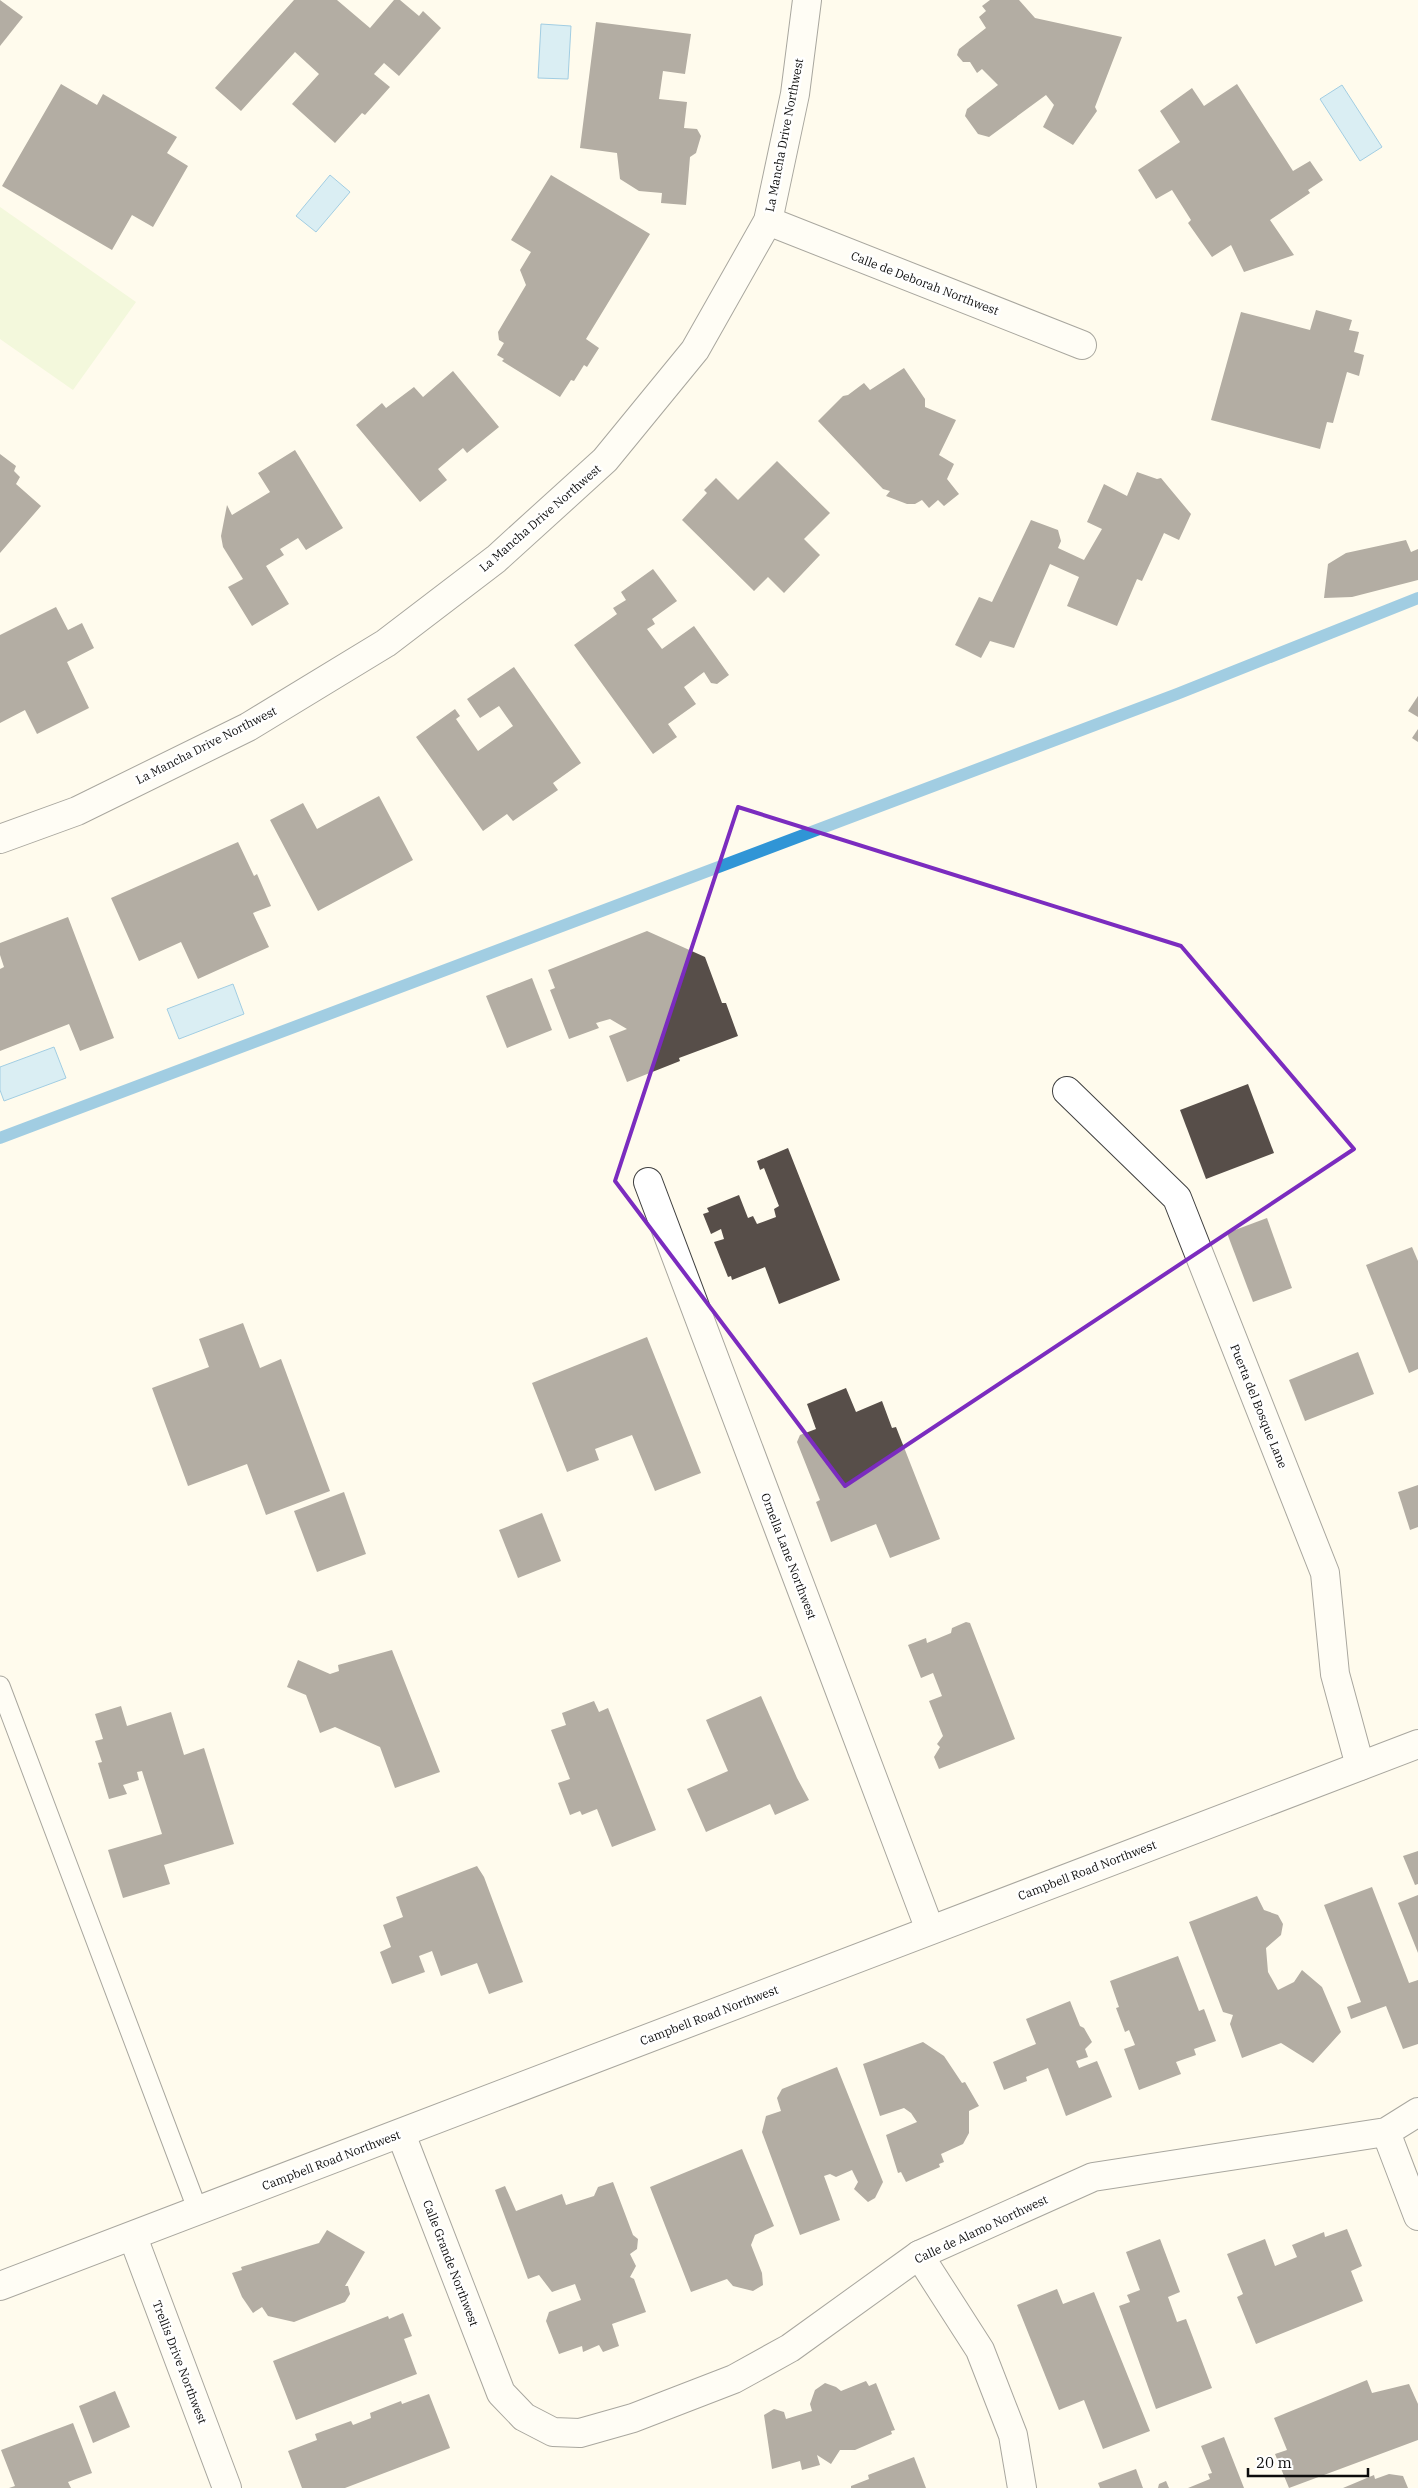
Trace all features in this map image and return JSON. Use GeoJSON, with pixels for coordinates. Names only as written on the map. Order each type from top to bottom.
{"type":"FeatureCollection","features":[{"type":"Feature","properties":{"kind":"street","name":"La Mancha Drive Northwest"},"geometry":{"type":"LineString","coordinates":[[0,839],[77,811],[248,726],[386,643],[496,559],[605,460],[689,357],[768,221],[795,94],[807,0]]}},
{"type":"Feature","properties":{"kind":"street","name":"Calle de Deborah Northwest"},"geometry":{"type":"LineString","coordinates":[[768,221],[1082,344]]}},
{"type":"Feature","properties":{"kind":"street","name":"Puerta del Bosque Lane"},"geometry":{"type":"LineString","coordinates":[[1067,1091],[1177,1198],[1325,1573],[1335,1674],[1360,1766]]}},
{"type":"Feature","properties":{"kind":"street","name":"Ornella Lane Northwest"},"geometry":{"type":"LineString","coordinates":[[648,1182],[930,1930]]}},
{"type":"Feature","properties":{"kind":"street","name":"Campbell Road Northwest"},"geometry":{"type":"LineString","coordinates":[[0,2286],[133,2237],[1418,1744]]}},
{"type":"Feature","properties":{"kind":"street","name":"Calle de Alamo Northwest"},"geometry":{"type":"LineString","coordinates":[[501,2393],[524,2417],[553,2432],[580,2433],[633,2418],[734,2379],[790,2348],[919,2255],[1092,2177],[1386,2132],[1418,2112]]}},
{"type":"Feature","properties":{"kind":"street"},"geometry":{"type":"LineString","coordinates":[[1386,2132],[1418,2216]]}},
{"type":"Feature","properties":{"kind":"street","name":"Calle Grande Northwest"},"geometry":{"type":"LineString","coordinates":[[401,2134],[501,2393]]}},
{"type":"Feature","properties":{"kind":"street","name":"Trellis Drive Northwest"},"geometry":{"type":"LineString","coordinates":[[133,2237],[227,2488]]}},
{"type":"Feature","properties":{"kind":"street"},"geometry":{"type":"LineString","coordinates":[[919,2255],[980,2350],[1013,2435],[1022,2488]]}},
{"type":"Feature","properties":{"kind":"lane"},"geometry":{"type":"LineString","coordinates":[[0,1686],[198,2211]]}},
{"type":"Feature","properties":{"kind":"highlighted area"},"geometry":{"type":"Polygon","coordinates":[[[738,807],[1181,946],[1354,1149],[845,1486],[615,1181],[738,807]]]}},
{"type":"Feature","properties":{"kind":"green space"},"geometry":{"type":"Polygon","coordinates":[[[0,207],[136,302],[73,390],[0,339],[0,207]]]}},
{"type":"Feature","properties":{"kind":"water"},"geometry":{"type":"Polygon","coordinates":[[[541,24],[571,26],[568,79],[538,78],[541,24]]]}},
{"type":"Feature","properties":{"kind":"water"},"geometry":{"type":"Polygon","coordinates":[[[1342,85],[1382,147],[1360,161],[1320,99],[1342,85]]]}},
{"type":"Feature","properties":{"kind":"water"},"geometry":{"type":"Polygon","coordinates":[[[330,175],[350,192],[316,232],[296,216],[330,175]]]}},
{"type":"Feature","properties":{"kind":"water"},"geometry":{"type":"Polygon","coordinates":[[[233,984],[244,1014],[179,1039],[167,1009],[233,984]]]}},
{"type":"Feature","properties":{"kind":"water"},"geometry":{"type":"Polygon","coordinates":[[[54,1047],[66,1078],[4,1101],[0,1090],[0,1067],[54,1047]]]}},
{"type":"Feature","properties":{"kind":"building"},"geometry":{"type":"Polygon","coordinates":[[[0,0],[23,17],[0,46],[0,0]]]}},
{"type":"Feature","properties":{"kind":"building"},"geometry":{"type":"Polygon","coordinates":[[[294,0],[337,0],[370,28],[394,0],[400,0],[419,16],[423,11],[441,28],[399,76],[384,63],[374,74],[390,87],[365,115],[362,113],[335,143],[292,104],[319,74],[295,52],[241,111],[215,88],[294,0]]]}},
{"type":"Feature","properties":{"kind":"building"},"geometry":{"type":"Polygon","coordinates":[[[990,0],[1019,0],[1035,18],[1122,37],[1095,107],[1097,111],[1073,145],[1043,127],[1054,105],[1046,95],[989,137],[978,134],[965,116],[967,109],[998,85],[982,69],[977,73],[970,62],[963,62],[957,55],[959,49],[986,28],[979,17],[986,11],[982,6],[990,0]]]}},
{"type":"Feature","properties":{"kind":"building"},"geometry":{"type":"Polygon","coordinates":[[[596,22],[691,34],[685,74],[663,71],[659,99],[687,102],[684,128],[697,129],[701,136],[696,153],[690,157],[686,205],[661,203],[662,193],[639,191],[620,179],[617,153],[580,148],[596,22]]]}},
{"type":"Feature","properties":{"kind":"building"},"geometry":{"type":"Polygon","coordinates":[[[61,84],[97,105],[103,94],[177,137],[167,153],[188,166],[153,227],[132,215],[112,250],[2,186],[61,84]]]}},
{"type":"Feature","properties":{"kind":"building"},"geometry":{"type":"Polygon","coordinates":[[[1237,84],[1293,171],[1310,161],[1323,180],[1308,190],[1310,193],[1270,220],[1294,255],[1244,272],[1231,245],[1212,257],[1188,223],[1191,220],[1172,190],[1156,199],[1138,170],[1180,142],[1160,111],[1192,88],[1204,106],[1237,84]]]}},
{"type":"Feature","properties":{"kind":"building"},"geometry":{"type":"Polygon","coordinates":[[[551,175],[650,234],[586,339],[599,348],[587,367],[584,365],[574,381],[571,380],[560,397],[502,361],[504,359],[497,355],[504,343],[499,340],[498,332],[526,285],[520,270],[531,252],[511,240],[551,175]]]}},
{"type":"Feature","properties":{"kind":"building"},"geometry":{"type":"Polygon","coordinates":[[[1316,310],[1352,320],[1349,330],[1359,332],[1354,352],[1364,355],[1359,376],[1347,372],[1333,423],[1327,422],[1320,449],[1211,420],[1241,312],[1310,330],[1316,310]]]}},
{"type":"Feature","properties":{"kind":"building"},"geometry":{"type":"Polygon","coordinates":[[[904,368],[925,399],[925,407],[956,420],[939,455],[954,464],[947,479],[959,494],[944,506],[938,500],[929,508],[922,500],[915,504],[907,504],[886,496],[890,491],[883,489],[818,421],[843,396],[848,395],[864,383],[870,390],[904,368]]]}},
{"type":"Feature","properties":{"kind":"building"},"geometry":{"type":"Polygon","coordinates":[[[453,371],[499,427],[467,453],[463,448],[438,469],[447,480],[420,502],[356,425],[382,403],[386,408],[414,387],[423,397],[453,371]]]}},
{"type":"Feature","properties":{"kind":"building"},"geometry":{"type":"Polygon","coordinates":[[[295,450],[343,528],[306,550],[298,538],[280,549],[284,555],[266,566],[289,604],[252,626],[228,587],[243,579],[223,547],[221,536],[227,505],[232,515],[270,492],[258,473],[295,450]]]}},
{"type":"Feature","properties":{"kind":"building"},"geometry":{"type":"Polygon","coordinates":[[[0,454],[16,466],[14,471],[20,477],[16,484],[41,506],[0,553],[0,454]]]}},
{"type":"Feature","properties":{"kind":"building"},"geometry":{"type":"Polygon","coordinates":[[[777,461],[830,513],[804,539],[820,555],[784,593],[768,577],[754,591],[682,520],[707,493],[704,490],[716,478],[738,500],[777,461]]]}},
{"type":"Feature","properties":{"kind":"building"},"geometry":{"type":"Polygon","coordinates":[[[1137,472],[1157,479],[1161,478],[1191,514],[1179,540],[1164,533],[1142,581],[1137,579],[1117,626],[1067,606],[1079,577],[1050,564],[1014,648],[990,641],[981,658],[955,645],[979,597],[992,602],[1031,520],[1058,530],[1061,541],[1058,548],[1084,560],[1102,529],[1087,522],[1104,484],[1127,496],[1137,472]]]}},
{"type":"Feature","properties":{"kind":"building"},"geometry":{"type":"Polygon","coordinates":[[[1406,540],[1411,552],[1418,549],[1418,580],[1352,597],[1324,598],[1328,564],[1346,553],[1406,540]]]}},
{"type":"Feature","properties":{"kind":"building"},"geometry":{"type":"Polygon","coordinates":[[[653,569],[677,601],[652,619],[655,624],[647,629],[662,649],[694,626],[729,675],[717,684],[711,683],[704,672],[684,687],[696,704],[668,724],[677,737],[653,754],[574,645],[617,614],[613,608],[626,600],[621,592],[653,569]]]}},
{"type":"Feature","properties":{"kind":"building"},"geometry":{"type":"Polygon","coordinates":[[[56,607],[68,630],[82,623],[94,648],[67,662],[89,708],[37,734],[25,710],[0,723],[0,635],[56,607]]]}},
{"type":"Feature","properties":{"kind":"building"},"geometry":{"type":"Polygon","coordinates":[[[514,667],[581,763],[553,783],[558,790],[513,821],[507,814],[483,831],[416,737],[455,709],[460,716],[456,719],[478,751],[513,726],[499,706],[480,718],[467,699],[514,667]]]}},
{"type":"Feature","properties":{"kind":"building"},"geometry":{"type":"Polygon","coordinates":[[[1418,696],[1418,717],[1408,711],[1418,696]]]}},
{"type":"Feature","properties":{"kind":"building"},"geometry":{"type":"Polygon","coordinates":[[[1418,729],[1418,742],[1412,738],[1418,729]]]}},
{"type":"Feature","properties":{"kind":"building"},"geometry":{"type":"Polygon","coordinates":[[[379,796],[413,860],[318,911],[270,820],[303,803],[317,829],[379,796]]]}},
{"type":"Feature","properties":{"kind":"building"},"geometry":{"type":"Polygon","coordinates":[[[238,842],[254,876],[257,874],[271,906],[253,913],[269,947],[198,979],[181,942],[139,961],[111,898],[238,842]]]}},
{"type":"Feature","properties":{"kind":"building"},"geometry":{"type":"Polygon","coordinates":[[[68,917],[114,1038],[80,1051],[69,1024],[0,1051],[0,969],[4,967],[0,955],[0,943],[68,917]]]}},
{"type":"Feature","properties":{"kind":"building"},"geometry":{"type":"Polygon","coordinates":[[[647,931],[705,957],[722,1003],[726,1003],[738,1036],[679,1058],[680,1061],[627,1082],[609,1036],[627,1029],[610,1019],[596,1023],[599,1028],[569,1039],[550,990],[555,988],[548,970],[647,931]]]}},
{"type":"Feature","properties":{"kind":"building"},"geometry":{"type":"Polygon","coordinates":[[[532,978],[552,1030],[507,1048],[486,996],[532,978]]]}},
{"type":"Feature","properties":{"kind":"building"},"geometry":{"type":"Polygon","coordinates":[[[1248,1084],[1274,1153],[1206,1179],[1180,1110],[1248,1084]]]}},
{"type":"Feature","properties":{"kind":"building"},"geometry":{"type":"Polygon","coordinates":[[[788,1148],[840,1280],[779,1304],[765,1267],[732,1280],[731,1276],[728,1277],[714,1242],[724,1239],[721,1229],[711,1234],[703,1214],[709,1212],[707,1208],[739,1195],[748,1218],[753,1216],[757,1224],[776,1217],[774,1209],[779,1206],[764,1168],[760,1170],[757,1161],[788,1148]]]}},
{"type":"Feature","properties":{"kind":"building"},"geometry":{"type":"Polygon","coordinates":[[[1267,1218],[1292,1288],[1253,1302],[1227,1233],[1267,1218]]]}},
{"type":"Feature","properties":{"kind":"building"},"geometry":{"type":"Polygon","coordinates":[[[1412,1247],[1418,1261],[1418,1369],[1409,1373],[1366,1265],[1412,1247]]]}},
{"type":"Feature","properties":{"kind":"building"},"geometry":{"type":"Polygon","coordinates":[[[243,1323],[260,1368],[281,1359],[330,1491],[266,1515],[247,1464],[188,1486],[152,1388],[209,1367],[199,1339],[243,1323]]]}},
{"type":"Feature","properties":{"kind":"building"},"geometry":{"type":"Polygon","coordinates":[[[647,1337],[701,1473],[655,1491],[632,1435],[595,1449],[599,1460],[567,1472],[532,1383],[647,1337]]]}},
{"type":"Feature","properties":{"kind":"building"},"geometry":{"type":"Polygon","coordinates":[[[1358,1352],[1374,1394],[1305,1421],[1289,1380],[1358,1352]]]}},
{"type":"Feature","properties":{"kind":"building"},"geometry":{"type":"Polygon","coordinates":[[[846,1388],[856,1412],[882,1401],[892,1428],[896,1427],[940,1539],[890,1558],[876,1524],[831,1542],[816,1502],[820,1500],[797,1442],[800,1435],[816,1429],[807,1404],[846,1388]]]}},
{"type":"Feature","properties":{"kind":"building"},"geometry":{"type":"Polygon","coordinates":[[[1418,1485],[1418,1527],[1410,1530],[1398,1492],[1418,1485]]]}},
{"type":"Feature","properties":{"kind":"building"},"geometry":{"type":"Polygon","coordinates":[[[344,1492],[366,1554],[317,1572],[294,1511],[344,1492]]]}},
{"type":"Feature","properties":{"kind":"building"},"geometry":{"type":"Polygon","coordinates":[[[542,1513],[561,1561],[518,1578],[499,1530],[542,1513]]]}},
{"type":"Feature","properties":{"kind":"building"},"geometry":{"type":"Polygon","coordinates":[[[966,1622],[970,1623],[1015,1739],[939,1769],[934,1757],[940,1747],[937,1744],[943,1736],[929,1701],[942,1696],[933,1673],[921,1678],[908,1645],[926,1638],[927,1643],[951,1633],[952,1628],[966,1622]]]}},
{"type":"Feature","properties":{"kind":"building"},"geometry":{"type":"Polygon","coordinates":[[[392,1650],[440,1772],[395,1788],[380,1747],[335,1727],[320,1733],[306,1695],[287,1687],[298,1660],[330,1674],[339,1671],[338,1665],[392,1650]]]}},
{"type":"Feature","properties":{"kind":"building"},"geometry":{"type":"Polygon","coordinates":[[[761,1696],[797,1778],[809,1800],[775,1815],[770,1804],[706,1832],[687,1789],[728,1771],[706,1720],[761,1696]]]}},
{"type":"Feature","properties":{"kind":"building"},"geometry":{"type":"Polygon","coordinates":[[[594,1701],[599,1712],[608,1708],[656,1830],[612,1847],[597,1809],[582,1815],[580,1811],[570,1815],[558,1783],[570,1779],[551,1730],[566,1725],[562,1713],[594,1701]]]}},
{"type":"Feature","properties":{"kind":"building"},"geometry":{"type":"Polygon","coordinates":[[[121,1706],[127,1726],[171,1712],[184,1755],[204,1748],[234,1844],[164,1865],[170,1884],[123,1898],[108,1850],[162,1834],[142,1771],[137,1772],[139,1780],[123,1785],[127,1794],[109,1799],[98,1763],[102,1762],[95,1741],[103,1739],[95,1714],[121,1706]]]}},
{"type":"Feature","properties":{"kind":"building"},"geometry":{"type":"Polygon","coordinates":[[[1418,1851],[1418,1884],[1415,1885],[1403,1856],[1418,1851]]]}},
{"type":"Feature","properties":{"kind":"building"},"geometry":{"type":"Polygon","coordinates":[[[477,1866],[484,1877],[523,1982],[489,1994],[477,1963],[441,1976],[432,1951],[419,1956],[425,1972],[392,1984],[380,1952],[391,1947],[383,1925],[403,1917],[396,1897],[477,1866]]]}},
{"type":"Feature","properties":{"kind":"building"},"geometry":{"type":"Polygon","coordinates":[[[1372,1887],[1409,1983],[1418,1980],[1418,2044],[1403,2049],[1386,2006],[1351,2019],[1347,2007],[1361,2002],[1324,1905],[1372,1887]]]}},
{"type":"Feature","properties":{"kind":"building"},"geometry":{"type":"Polygon","coordinates":[[[1418,1895],[1418,1953],[1398,1903],[1418,1895]]]}},
{"type":"Feature","properties":{"kind":"building"},"geometry":{"type":"Polygon","coordinates":[[[1257,1896],[1264,1910],[1278,1915],[1283,1924],[1281,1935],[1266,1948],[1268,1972],[1278,1990],[1294,1982],[1302,1970],[1322,1987],[1341,2032],[1313,2063],[1281,2043],[1242,2058],[1230,2024],[1233,2015],[1223,2012],[1189,1922],[1257,1896]]]}},
{"type":"Feature","properties":{"kind":"building"},"geometry":{"type":"Polygon","coordinates":[[[1178,1956],[1199,2011],[1204,2009],[1216,2041],[1194,2049],[1196,2055],[1176,2062],[1181,2074],[1139,2090],[1124,2049],[1135,2045],[1129,2030],[1125,2032],[1116,2008],[1119,2007],[1110,1981],[1178,1956]]]}},
{"type":"Feature","properties":{"kind":"building"},"geometry":{"type":"Polygon","coordinates":[[[1070,2001],[1080,2026],[1084,2028],[1092,2042],[1085,2049],[1088,2057],[1076,2061],[1079,2068],[1097,2061],[1112,2097],[1066,2116],[1048,2068],[1026,2077],[1027,2081],[1004,2090],[993,2062],[1036,2044],[1026,2019],[1070,2001]]]}},
{"type":"Feature","properties":{"kind":"building"},"geometry":{"type":"Polygon","coordinates":[[[923,2042],[944,2056],[962,2083],[965,2082],[979,2106],[969,2111],[969,2133],[963,2144],[941,2154],[944,2162],[939,2164],[940,2167],[906,2182],[901,2172],[898,2173],[886,2135],[917,2122],[911,2113],[904,2108],[880,2116],[863,2064],[923,2042]]]}},
{"type":"Feature","properties":{"kind":"building"},"geometry":{"type":"Polygon","coordinates":[[[837,2067],[883,2182],[875,2198],[868,2202],[854,2189],[858,2182],[852,2170],[836,2177],[830,2174],[824,2176],[840,2220],[800,2235],[762,2132],[766,2116],[781,2111],[777,2098],[782,2089],[837,2067]]]}},
{"type":"Feature","properties":{"kind":"building"},"geometry":{"type":"Polygon","coordinates":[[[742,2149],[774,2226],[755,2235],[751,2245],[762,2273],[763,2285],[753,2291],[733,2286],[727,2279],[691,2292],[650,2187],[742,2149]]]}},
{"type":"Feature","properties":{"kind":"building"},"geometry":{"type":"Polygon","coordinates":[[[613,2182],[633,2235],[638,2239],[637,2249],[630,2254],[636,2266],[630,2277],[634,2279],[646,2312],[612,2324],[619,2346],[603,2352],[599,2345],[583,2352],[582,2346],[559,2354],[546,2321],[549,2312],[581,2300],[575,2284],[552,2292],[539,2275],[528,2279],[495,2190],[505,2186],[516,2211],[562,2194],[566,2205],[594,2196],[598,2187],[613,2182]]]}},
{"type":"Feature","properties":{"kind":"building"},"geometry":{"type":"Polygon","coordinates":[[[1347,2229],[1362,2266],[1351,2271],[1363,2301],[1256,2344],[1237,2297],[1243,2294],[1227,2254],[1265,2239],[1275,2266],[1297,2257],[1292,2245],[1324,2232],[1325,2237],[1347,2229]]]}},
{"type":"Feature","properties":{"kind":"building"},"geometry":{"type":"Polygon","coordinates":[[[327,2230],[365,2252],[345,2286],[348,2286],[350,2294],[345,2302],[294,2322],[268,2316],[262,2307],[253,2313],[242,2297],[232,2273],[242,2270],[241,2267],[319,2243],[327,2230]]]}},
{"type":"Feature","properties":{"kind":"building"},"geometry":{"type":"Polygon","coordinates":[[[1160,2239],[1180,2292],[1168,2297],[1177,2322],[1186,2319],[1212,2388],[1156,2409],[1119,2306],[1130,2302],[1127,2295],[1140,2290],[1126,2252],[1160,2239]]]}},
{"type":"Feature","properties":{"kind":"building"},"geometry":{"type":"Polygon","coordinates":[[[1057,2289],[1063,2304],[1094,2292],[1150,2431],[1103,2449],[1084,2400],[1059,2410],[1017,2305],[1057,2289]]]}},
{"type":"Feature","properties":{"kind":"building"},"geometry":{"type":"Polygon","coordinates":[[[403,2313],[412,2336],[404,2339],[417,2374],[296,2420],[273,2361],[388,2316],[389,2319],[403,2313]]]}},
{"type":"Feature","properties":{"kind":"building"},"geometry":{"type":"Polygon","coordinates":[[[1367,2380],[1372,2393],[1409,2384],[1418,2404],[1418,2440],[1289,2488],[1275,2454],[1287,2450],[1274,2418],[1367,2380]]]}},
{"type":"Feature","properties":{"kind":"building"},"geometry":{"type":"Polygon","coordinates":[[[866,2381],[869,2386],[876,2383],[895,2430],[891,2431],[892,2434],[855,2450],[840,2450],[831,2464],[817,2455],[820,2465],[802,2470],[800,2461],[772,2469],[764,2415],[774,2409],[784,2412],[786,2419],[812,2411],[810,2404],[815,2390],[825,2383],[841,2391],[866,2381]]]}},
{"type":"Feature","properties":{"kind":"building"},"geometry":{"type":"Polygon","coordinates":[[[115,2391],[130,2427],[93,2443],[79,2406],[115,2391]]]}},
{"type":"Feature","properties":{"kind":"building"},"geometry":{"type":"Polygon","coordinates":[[[429,2394],[450,2448],[345,2488],[302,2488],[288,2451],[317,2440],[315,2434],[351,2421],[353,2425],[371,2418],[370,2413],[401,2401],[402,2404],[429,2394]]]}},
{"type":"Feature","properties":{"kind":"building"},"geometry":{"type":"Polygon","coordinates":[[[73,2423],[92,2473],[68,2482],[71,2488],[9,2488],[15,2486],[1,2450],[73,2423]]]}},
{"type":"Feature","properties":{"kind":"building"},"geometry":{"type":"Polygon","coordinates":[[[1224,2437],[1244,2488],[1188,2488],[1210,2479],[1208,2474],[1212,2473],[1201,2446],[1224,2437]]]}},
{"type":"Feature","properties":{"kind":"building"},"geometry":{"type":"Polygon","coordinates":[[[914,2457],[926,2488],[851,2488],[851,2486],[869,2479],[868,2475],[914,2457]]]}},
{"type":"Feature","properties":{"kind":"building"},"geometry":{"type":"Polygon","coordinates":[[[1136,2469],[1143,2488],[1100,2488],[1098,2483],[1136,2469]]]}},
{"type":"Feature","properties":{"kind":"building"},"geometry":{"type":"Polygon","coordinates":[[[1389,2474],[1403,2476],[1408,2488],[1343,2488],[1374,2475],[1375,2479],[1389,2474]]]}},
{"type":"Feature","properties":{"kind":"building"},"geometry":{"type":"Polygon","coordinates":[[[1166,2481],[1169,2488],[1158,2488],[1159,2484],[1166,2481]]]}},
{"type":"Feature","properties":{"kind":"waterway"},"geometry":{"type":"LineString","coordinates":[[0,1138],[1177,694],[1418,598]]}}]}
